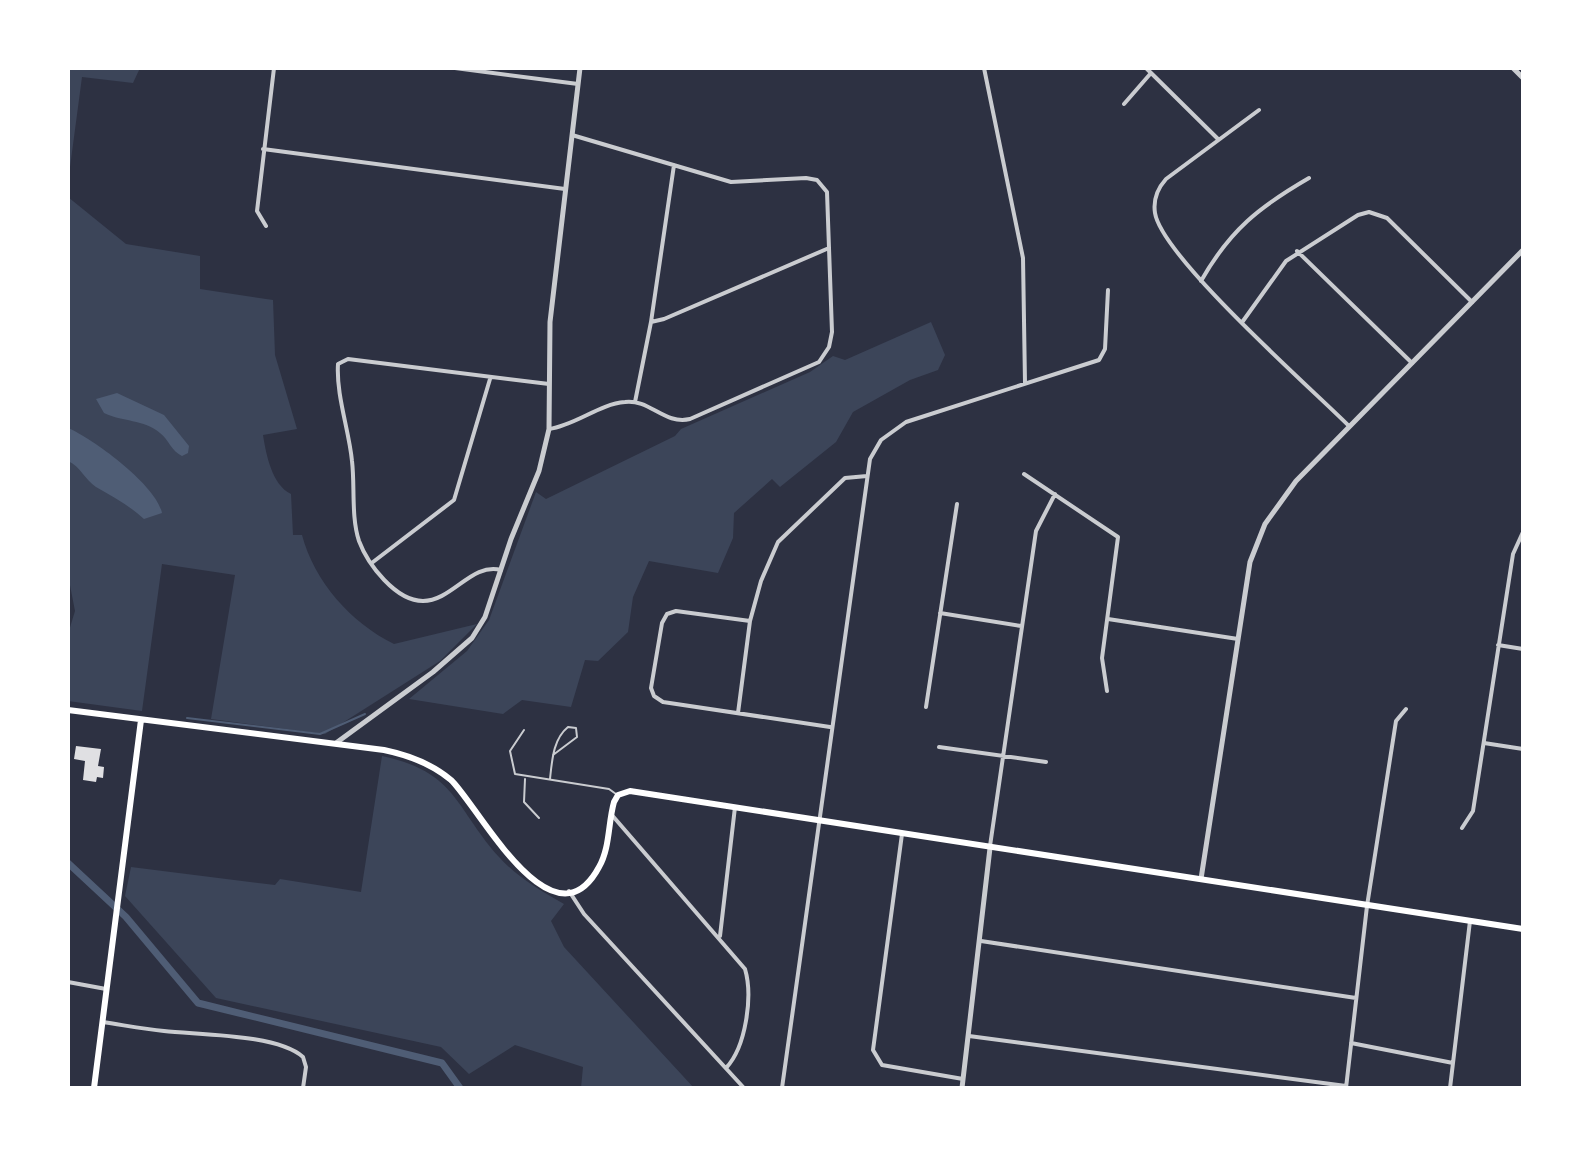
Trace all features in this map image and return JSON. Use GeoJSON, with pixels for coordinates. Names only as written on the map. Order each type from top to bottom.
{"type":"FeatureCollection","features":[{"type":"Feature","properties":{"kind":"main road"},"geometry":{"type":"LineString","coordinates":[[68,710],[396,753],[437,770],[465,796],[514,864],[546,887],[569,891],[585,884],[601,865],[618,795],[630,791],[1523,929]]}},
{"type":"Feature","properties":{"kind":"main road"},"geometry":{"type":"LineString","coordinates":[[94,1088],[141,720]]}},
{"type":"Feature","properties":{"kind":"street"},"geometry":{"type":"LineString","coordinates":[[266,226],[257,211],[274,68]]}},
{"type":"Feature","properties":{"kind":"street"},"geometry":{"type":"LineString","coordinates":[[455,68],[578,84]]}},
{"type":"Feature","properties":{"kind":"street"},"geometry":{"type":"LineString","coordinates":[[335,744],[464,648],[485,617],[539,471],[549,429],[550,322],[580,68]]}},
{"type":"Feature","properties":{"kind":"street"},"geometry":{"type":"LineString","coordinates":[[984,68],[1023,258],[1025,383]]}},
{"type":"Feature","properties":{"kind":"street"},"geometry":{"type":"LineString","coordinates":[[1146,68],[1218,139]]}},
{"type":"Feature","properties":{"kind":"street"},"geometry":{"type":"LineString","coordinates":[[1513,68],[1523,78]]}},
{"type":"Feature","properties":{"kind":"street"},"geometry":{"type":"LineString","coordinates":[[1124,104],[1151,73]]}},
{"type":"Feature","properties":{"kind":"street"},"geometry":{"type":"LineString","coordinates":[[1259,110],[1166,179],[1157,194],[1155,214],[1201,281],[1349,426]]}},
{"type":"Feature","properties":{"kind":"street"},"geometry":{"type":"LineString","coordinates":[[549,429],[624,402],[635,402],[669,419],[690,419],[808,368],[827,353],[831,341],[827,192],[817,180],[731,182],[572,135]]}},
{"type":"Feature","properties":{"kind":"street"},"geometry":{"type":"LineString","coordinates":[[263,149],[565,189]]}},
{"type":"Feature","properties":{"kind":"street"},"geometry":{"type":"LineString","coordinates":[[635,402],[651,322],[674,165]]}},
{"type":"Feature","properties":{"kind":"street"},"geometry":{"type":"LineString","coordinates":[[1201,281],[1233,232],[1274,198],[1309,178]]}},
{"type":"Feature","properties":{"kind":"street"},"geometry":{"type":"LineString","coordinates":[[1243,322],[1277,271],[1297,251],[1358,215],[1369,212],[1387,218],[1472,302]]}},
{"type":"Feature","properties":{"kind":"street"},"geometry":{"type":"LineString","coordinates":[[651,322],[829,248]]}},
{"type":"Feature","properties":{"kind":"street"},"geometry":{"type":"LineString","coordinates":[[1201,880],[1250,562],[1265,524],[1296,481],[1523,250]]}},
{"type":"Feature","properties":{"kind":"street"},"geometry":{"type":"LineString","coordinates":[[1297,251],[1412,363]]}},
{"type":"Feature","properties":{"kind":"street"},"geometry":{"type":"LineString","coordinates":[[782,1088],[830,727],[867,476],[875,449],[898,426],[1091,364],[1103,356],[1108,290]]}},
{"type":"Feature","properties":{"kind":"street"},"geometry":{"type":"LineString","coordinates":[[501,570],[485,569],[443,596],[425,601],[400,594],[373,562],[357,533],[352,462],[338,368],[341,361],[348,359],[549,384]]}},
{"type":"Feature","properties":{"kind":"street"},"geometry":{"type":"LineString","coordinates":[[373,562],[454,500],[490,379]]}},
{"type":"Feature","properties":{"kind":"street"},"geometry":{"type":"LineString","coordinates":[[1024,474],[1118,537],[1102,658],[1107,691]]}},
{"type":"Feature","properties":{"kind":"street"},"geometry":{"type":"LineString","coordinates":[[738,713],[750,621],[761,581],[778,542],[845,478],[867,476]]}},
{"type":"Feature","properties":{"kind":"street"},"geometry":{"type":"LineString","coordinates":[[962,1088],[1001,756],[1036,531],[1055,494]]}},
{"type":"Feature","properties":{"kind":"street"},"geometry":{"type":"LineString","coordinates":[[926,707],[957,504]]}},
{"type":"Feature","properties":{"kind":"street"},"geometry":{"type":"LineString","coordinates":[[1462,828],[1473,811],[1513,554],[1523,532]]}},
{"type":"Feature","properties":{"kind":"street"},"geometry":{"type":"LineString","coordinates":[[750,621],[676,611],[667,614],[662,623],[651,688],[654,696],[663,702],[830,727]]}},
{"type":"Feature","properties":{"kind":"street"},"geometry":{"type":"LineString","coordinates":[[940,613],[1021,627]]}},
{"type":"Feature","properties":{"kind":"street"},"geometry":{"type":"LineString","coordinates":[[1108,619],[1238,639]]}},
{"type":"Feature","properties":{"kind":"street"},"geometry":{"type":"LineString","coordinates":[[1498,645],[1523,649]]}},
{"type":"Feature","properties":{"kind":"street"},"geometry":{"type":"LineString","coordinates":[[969,1036],[1346,1087],[1367,906],[1396,721],[1406,709]]}},
{"type":"Feature","properties":{"kind":"street"},"geometry":{"type":"LineString","coordinates":[[1484,743],[1523,749]]}},
{"type":"Feature","properties":{"kind":"street"},"geometry":{"type":"LineString","coordinates":[[939,747],[1046,762]]}},
{"type":"Feature","properties":{"kind":"street"},"geometry":{"type":"LineString","coordinates":[[720,936],[735,807]]}},
{"type":"Feature","properties":{"kind":"street"},"geometry":{"type":"LineString","coordinates":[[611,814],[720,936],[747,975],[741,1041],[726,1068]]}},
{"type":"Feature","properties":{"kind":"street"},"geometry":{"type":"LineString","coordinates":[[902,834],[873,1050],[877,1061],[889,1067],[963,1079]]}},
{"type":"Feature","properties":{"kind":"street"},"geometry":{"type":"LineString","coordinates":[[569,891],[584,914],[744,1088]]}},
{"type":"Feature","properties":{"kind":"street"},"geometry":{"type":"LineString","coordinates":[[1450,1088],[1470,921]]}},
{"type":"Feature","properties":{"kind":"street"},"geometry":{"type":"LineString","coordinates":[[981,941],[1356,998]]}},
{"type":"Feature","properties":{"kind":"street"},"geometry":{"type":"LineString","coordinates":[[68,982],[106,989]]}},
{"type":"Feature","properties":{"kind":"street"},"geometry":{"type":"LineString","coordinates":[[102,1021],[159,1031],[229,1036],[285,1048],[303,1057],[306,1067],[303,1088]]}},
{"type":"Feature","properties":{"kind":"street"},"geometry":{"type":"LineString","coordinates":[[1351,1043],[1453,1063]]}},
{"type":"Feature","properties":{"kind":"lane"},"geometry":{"type":"LineString","coordinates":[[550,780],[553,755],[564,729],[576,728],[577,737],[553,755]]}},
{"type":"Feature","properties":{"kind":"lane"},"geometry":{"type":"LineString","coordinates":[[524,730],[513,743],[510,758],[515,774],[609,789],[618,795]]}},
{"type":"Feature","properties":{"kind":"lane"},"geometry":{"type":"LineString","coordinates":[[525,778],[524,802],[539,818]]}},
{"type":"Feature","properties":{"kind":"shaded area"},"geometry":{"type":"Polygon","coordinates":[[[68,68],[140,68],[133,83],[82,77],[68,182],[68,68]]]}},
{"type":"Feature","properties":{"kind":"shaded area"},"geometry":{"type":"Polygon","coordinates":[[[68,197],[126,244],[200,256],[200,289],[273,300],[275,355],[297,429],[263,435],[266,451],[279,484],[291,494],[293,535],[302,535],[315,568],[336,599],[363,625],[394,644],[477,624],[440,661],[325,734],[211,719],[235,575],[162,564],[142,711],[68,701],[68,634],[75,611],[68,575],[68,197]]]}},
{"type":"Feature","properties":{"kind":"shaded area"},"geometry":{"type":"Polygon","coordinates":[[[931,322],[945,355],[938,370],[910,380],[853,412],[836,442],[780,487],[772,479],[734,513],[733,538],[718,573],[649,561],[633,597],[628,632],[598,661],[585,660],[571,707],[522,700],[503,714],[409,699],[467,651],[489,620],[536,492],[546,499],[675,436],[681,429],[810,372],[833,356],[845,360],[931,322]]]}},
{"type":"Feature","properties":{"kind":"shaded area"},"geometry":{"type":"Polygon","coordinates":[[[117,393],[164,415],[189,446],[188,453],[178,454],[154,428],[104,413],[96,399],[117,393]]]}},
{"type":"Feature","properties":{"kind":"shaded area"},"geometry":{"type":"Polygon","coordinates":[[[68,428],[123,464],[149,490],[162,513],[144,519],[92,484],[68,461],[68,428]]]}},
{"type":"Feature","properties":{"kind":"shaded area"},"geometry":{"type":"Polygon","coordinates":[[[382,756],[407,763],[440,782],[506,865],[564,904],[551,921],[564,947],[694,1088],[581,1088],[583,1067],[515,1045],[469,1074],[441,1047],[216,998],[125,896],[131,867],[275,885],[280,879],[361,892],[382,756]]]}},
{"type":"Feature","properties":{"kind":"building"},"geometry":{"type":"Polygon","coordinates":[[[76,746],[101,749],[98,766],[104,767],[103,778],[97,777],[96,782],[83,780],[85,761],[74,759],[76,746]]]}},
{"type":"Feature","properties":{"kind":"waterway"},"geometry":{"type":"LineString","coordinates":[[187,718],[320,734],[365,714]]}},
{"type":"Feature","properties":{"kind":"waterway"},"geometry":{"type":"LineString","coordinates":[[68,863],[126,917],[198,1003],[442,1063],[460,1088]]}}]}
